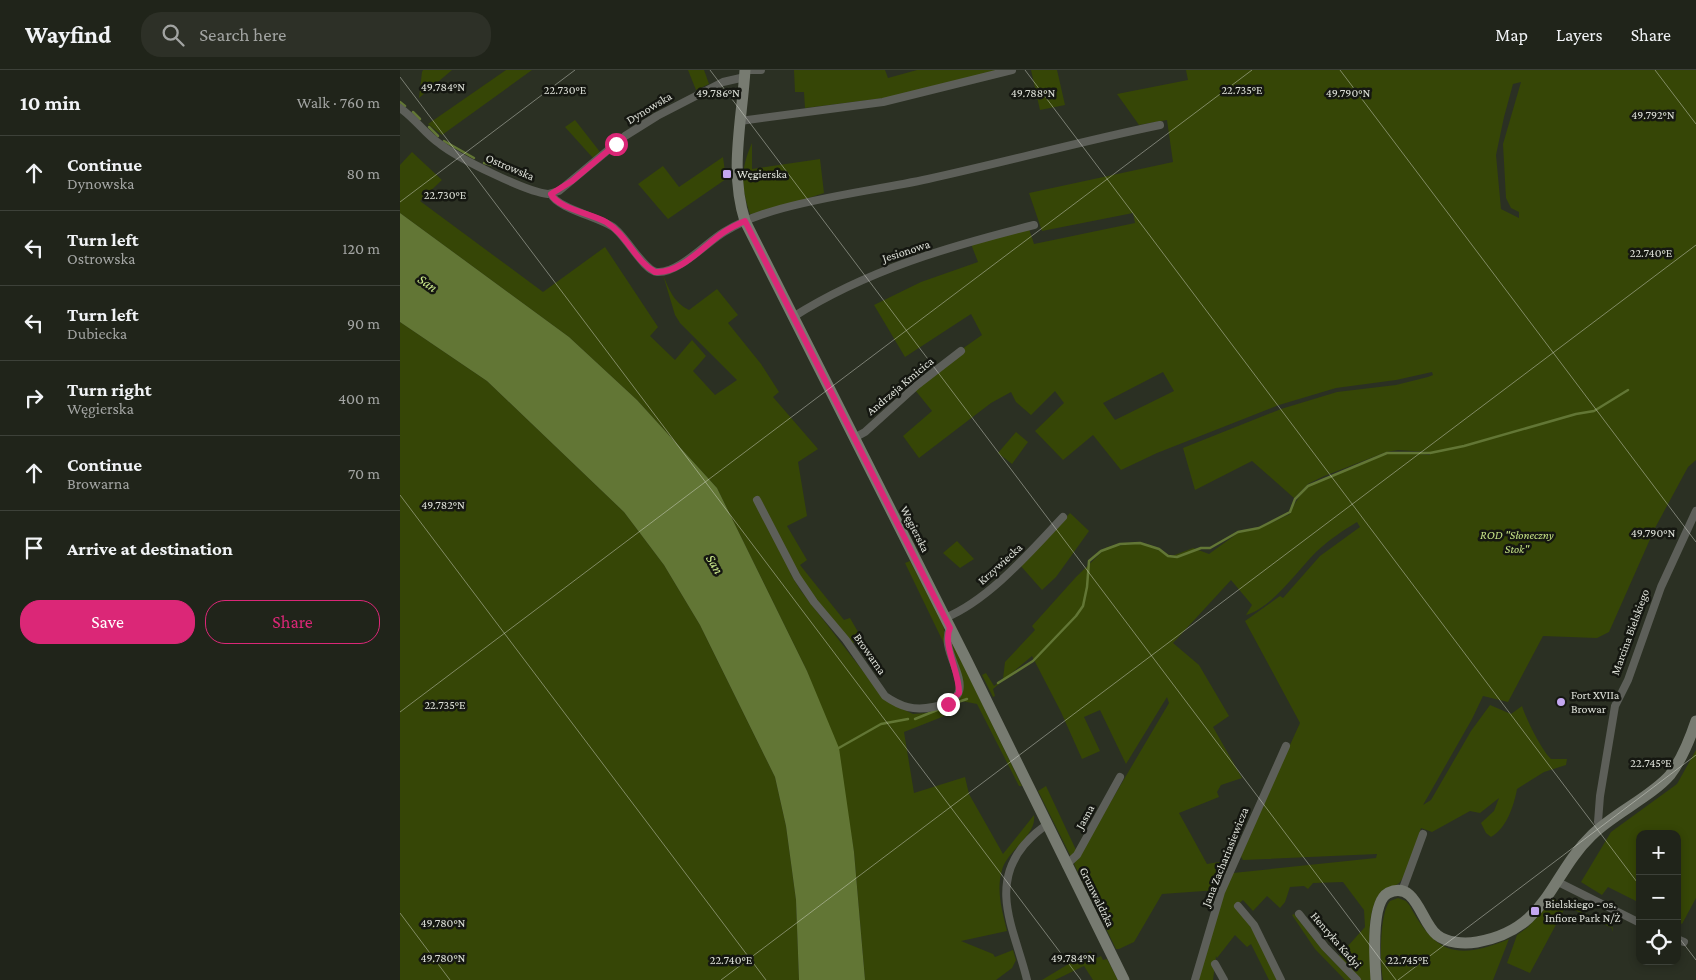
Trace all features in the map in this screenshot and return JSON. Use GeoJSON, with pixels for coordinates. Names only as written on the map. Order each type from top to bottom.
{"type":"FeatureCollection","features":[{"type":"Feature","properties":{"kind":"main road","name":"Węgierska"},"geometry":{"type":"LineString","coordinates":[[747,72],[740,121],[736,178],[745,221],[948,623],[1047,825]]}},
{"type":"Feature","properties":{"kind":"main road"},"geometry":{"type":"LineString","coordinates":[[1376,980],[1375,937],[1380,902],[1386,894],[1402,891],[1414,898],[1427,923],[1438,936],[1453,942],[1474,943],[1499,936],[1519,925],[1535,912],[1581,847],[1602,826],[1669,775],[1688,744],[1696,721]]}},
{"type":"Feature","properties":{"kind":"main road","name":"Grunwaldzka"},"geometry":{"type":"LineString","coordinates":[[1047,825],[1124,980]]}},
{"type":"Feature","properties":{"kind":"street","name":"Dynowska"},"geometry":{"type":"LineString","coordinates":[[551,194],[572,181],[625,136],[657,116],[723,82],[747,72],[761,70]]}},
{"type":"Feature","properties":{"kind":"street"},"geometry":{"type":"LineString","coordinates":[[740,121],[883,102],[1012,70]]}},
{"type":"Feature","properties":{"kind":"street","name":"Ostrowska"},"geometry":{"type":"LineString","coordinates":[[400,108],[438,143],[452,153],[541,193],[551,194],[554,200],[594,216],[617,230],[652,271],[660,272],[683,262],[724,232],[745,221]]}},
{"type":"Feature","properties":{"kind":"street"},"geometry":{"type":"LineString","coordinates":[[745,221],[772,211],[822,199],[969,170],[1086,141],[1160,126]]}},
{"type":"Feature","properties":{"kind":"street","name":"Jesionowa"},"geometry":{"type":"LineString","coordinates":[[793,317],[884,270],[974,240],[1034,225]]}},
{"type":"Feature","properties":{"kind":"street","name":"Andrzeja Kmicica"},"geometry":{"type":"LineString","coordinates":[[854,438],[865,432],[917,385],[961,351]]}},
{"type":"Feature","properties":{"kind":"street","name":"Browarna"},"geometry":{"type":"LineString","coordinates":[[757,500],[797,576],[810,596],[846,640],[885,696],[905,708],[920,710],[948,704],[955,698],[959,693],[960,685],[949,645],[948,623]]}},
{"type":"Feature","properties":{"kind":"street","name":"Marcina Bielskiego"},"geometry":{"type":"LineString","coordinates":[[1602,826],[1598,822],[1600,796],[1615,706],[1628,680],[1661,587],[1696,511]]}},
{"type":"Feature","properties":{"kind":"street","name":"Krzywiecka"},"geometry":{"type":"LineString","coordinates":[[948,623],[994,586],[1063,517]]}},
{"type":"Feature","properties":{"kind":"street","name":"Jana Zachariasiewicza"},"geometry":{"type":"LineString","coordinates":[[1195,980],[1221,892],[1286,746]]}},
{"type":"Feature","properties":{"kind":"street","name":"Jasna"},"geometry":{"type":"LineString","coordinates":[[1066,865],[1077,855],[1120,777]]}},
{"type":"Feature","properties":{"kind":"street"},"geometry":{"type":"LineString","coordinates":[[1027,980],[1009,915],[1006,880],[1016,855],[1036,832],[1047,825]]}},
{"type":"Feature","properties":{"kind":"street"},"geometry":{"type":"LineString","coordinates":[[1402,891],[1423,834]]}},
{"type":"Feature","properties":{"kind":"street"},"geometry":{"type":"LineString","coordinates":[[1558,882],[1636,921]]}},
{"type":"Feature","properties":{"kind":"street"},"geometry":{"type":"LineString","coordinates":[[1238,906],[1254,925],[1280,980]]}},
{"type":"Feature","properties":{"kind":"street","name":"Henryka Kadyi"},"geometry":{"type":"LineString","coordinates":[[1300,914],[1325,947],[1357,980]]}},
{"type":"Feature","properties":{"kind":"street"},"geometry":{"type":"LineString","coordinates":[[1215,964],[1224,980]]}},
{"type":"Feature","properties":{"kind":"green space"},"geometry":{"type":"Polygon","coordinates":[[[423,70],[452,70],[419,98],[423,70]]]}},
{"type":"Feature","properties":{"kind":"green space"},"geometry":{"type":"Polygon","coordinates":[[[506,70],[532,70],[442,135],[428,124],[506,70]]]}},
{"type":"Feature","properties":{"kind":"green space"},"geometry":{"type":"Polygon","coordinates":[[[688,70],[704,70],[709,84],[696,90],[688,70]]]}},
{"type":"Feature","properties":{"kind":"green space"},"geometry":{"type":"Polygon","coordinates":[[[794,70],[885,70],[888,78],[917,70],[998,70],[885,98],[805,108],[804,92],[795,92],[794,70]]]}},
{"type":"Feature","properties":{"kind":"green space"},"geometry":{"type":"Polygon","coordinates":[[[1031,70],[1057,70],[1065,105],[1040,110],[1031,70]]]}},
{"type":"Feature","properties":{"kind":"green space","name":"ROD \"Słoneczny Stok\""},"geometry":{"type":"Polygon","coordinates":[[[1186,70],[1696,70],[1696,460],[1688,467],[1655,528],[1609,632],[1597,638],[1543,636],[1508,702],[1483,696],[1423,805],[1431,800],[1471,731],[1490,705],[1511,714],[1522,706],[1547,755],[1551,759],[1567,759],[1566,765],[1544,772],[1517,789],[1514,803],[1505,823],[1491,837],[1486,833],[1481,823],[1494,811],[1499,798],[1480,813],[1470,811],[1432,832],[1421,828],[1403,877],[1397,885],[1378,896],[1373,909],[1370,929],[1372,980],[1360,980],[1338,957],[1365,927],[1364,910],[1343,882],[1313,883],[1308,889],[1304,886],[1290,887],[1285,902],[1280,908],[1267,896],[1253,911],[1243,900],[1235,907],[1255,932],[1277,980],[1269,980],[1251,944],[1247,947],[1235,935],[1217,958],[1216,956],[1213,980],[1197,980],[1225,890],[1233,873],[1376,858],[1377,854],[1243,860],[1240,855],[1300,723],[1245,621],[1280,596],[1283,598],[1320,556],[1360,527],[1357,522],[1321,548],[1275,597],[1256,611],[1246,615],[1252,605],[1231,580],[1173,643],[1199,665],[1229,716],[1213,727],[1242,778],[1221,785],[1217,792],[1219,797],[1179,813],[1207,864],[1225,861],[1228,867],[1218,890],[1162,894],[1134,942],[1119,949],[1116,949],[1074,864],[1169,703],[1167,697],[1126,764],[1100,710],[1084,717],[1100,751],[1082,759],[1061,712],[1032,656],[993,689],[995,696],[993,697],[982,675],[986,673],[994,686],[1003,679],[1005,662],[1035,630],[1032,626],[1076,577],[1107,547],[1141,543],[1172,556],[1193,548],[1209,554],[1238,533],[1258,529],[1290,514],[1295,503],[1307,488],[1322,480],[1388,454],[1398,452],[1430,455],[1429,452],[1398,450],[1386,452],[1308,484],[1294,498],[1252,461],[1195,490],[1183,448],[1281,409],[1337,392],[1396,385],[1428,377],[1433,375],[1432,372],[1396,380],[1336,388],[1279,405],[1157,453],[1121,470],[1093,435],[1063,460],[1035,431],[1064,403],[1055,391],[1031,415],[1016,402],[1011,392],[991,403],[919,458],[903,436],[932,411],[915,390],[962,349],[982,335],[971,314],[905,357],[874,305],[921,282],[978,262],[971,244],[1029,229],[1034,244],[1135,223],[1133,213],[1042,231],[1029,193],[1173,162],[1167,120],[1139,125],[1117,94],[1188,80],[1186,70]],[[1521,82],[1513,84],[1496,155],[1501,209],[1519,218],[1519,212],[1511,208],[1506,198],[1503,144],[1521,82]],[[1163,372],[1103,403],[1115,420],[1174,391],[1163,372]]]}},
{"type":"Feature","properties":{"kind":"green space"},"geometry":{"type":"Polygon","coordinates":[[[575,120],[600,152],[593,158],[565,127],[575,120]]]}},
{"type":"Feature","properties":{"kind":"green space"},"geometry":{"type":"Polygon","coordinates":[[[752,143],[752,169],[820,159],[824,193],[762,213],[750,214],[743,178],[745,162],[752,143]]]}},
{"type":"Feature","properties":{"kind":"green space"},"geometry":{"type":"Polygon","coordinates":[[[412,152],[442,180],[420,201],[543,292],[605,247],[658,327],[650,336],[675,360],[692,340],[706,356],[693,371],[715,395],[737,380],[680,323],[675,315],[663,275],[676,300],[689,310],[717,289],[738,315],[728,323],[761,364],[779,392],[773,397],[818,449],[798,462],[807,516],[787,526],[807,560],[800,565],[844,620],[850,618],[862,639],[853,643],[849,641],[805,585],[795,569],[790,573],[801,591],[883,697],[892,704],[913,714],[927,713],[953,706],[947,715],[904,732],[914,793],[965,777],[969,794],[1003,854],[1034,815],[1034,823],[1031,830],[1005,863],[1000,878],[1000,893],[1007,931],[961,941],[993,954],[995,957],[1013,950],[1016,960],[1012,968],[996,980],[865,980],[854,852],[847,810],[821,709],[807,671],[717,488],[637,400],[569,337],[400,213],[400,165],[412,152]]]}},
{"type":"Feature","properties":{"kind":"green space"},"geometry":{"type":"Polygon","coordinates":[[[723,157],[726,179],[668,219],[638,184],[663,166],[679,187],[723,157]]]}},
{"type":"Feature","properties":{"kind":"green space"},"geometry":{"type":"Polygon","coordinates":[[[400,322],[487,381],[624,512],[664,565],[700,625],[775,777],[786,826],[796,900],[799,980],[400,980],[400,322]]]}},
{"type":"Feature","properties":{"kind":"green space"},"geometry":{"type":"Polygon","coordinates":[[[1016,432],[1028,442],[1012,464],[998,453],[1016,432]]]}},
{"type":"Feature","properties":{"kind":"green space"},"geometry":{"type":"Polygon","coordinates":[[[1070,513],[1089,531],[1056,577],[1042,590],[1020,565],[1070,513]]]}},
{"type":"Feature","properties":{"kind":"green space"},"geometry":{"type":"Polygon","coordinates":[[[957,541],[974,559],[960,568],[943,553],[957,541]]]}},
{"type":"Feature","properties":{"kind":"green space"},"geometry":{"type":"Polygon","coordinates":[[[910,561],[943,625],[949,654],[905,563],[910,561]]]}},
{"type":"Feature","properties":{"kind":"green space"},"geometry":{"type":"Polygon","coordinates":[[[951,639],[1022,786],[1019,786],[977,704],[962,701],[953,706],[962,692],[951,639]]]}},
{"type":"Feature","properties":{"kind":"green space"},"geometry":{"type":"Polygon","coordinates":[[[1696,750],[1696,898],[1682,924],[1681,830],[1636,830],[1636,901],[1608,887],[1602,895],[1581,882],[1611,832],[1677,784],[1696,750]]]}},
{"type":"Feature","properties":{"kind":"green space"},"geometry":{"type":"Polygon","coordinates":[[[1046,786],[1076,850],[1072,859],[1038,791],[1046,786]]]}},
{"type":"Feature","properties":{"kind":"green space"},"geometry":{"type":"Polygon","coordinates":[[[1398,898],[1406,901],[1429,935],[1439,944],[1450,949],[1462,951],[1476,950],[1509,939],[1493,980],[1383,980],[1381,951],[1384,916],[1390,901],[1398,898]]]}},
{"type":"Feature","properties":{"kind":"green space"},"geometry":{"type":"Polygon","coordinates":[[[1554,899],[1611,926],[1613,928],[1613,932],[1612,928],[1566,906],[1530,973],[1507,963],[1517,935],[1528,927],[1554,899]]]}},
{"type":"Feature","properties":{"kind":"green space"},"geometry":{"type":"Polygon","coordinates":[[[1294,914],[1325,953],[1352,980],[1345,980],[1315,949],[1292,915],[1294,914]]]}},
{"type":"Feature","properties":{"kind":"green space"},"geometry":{"type":"Polygon","coordinates":[[[1090,951],[1097,958],[1101,956],[1103,960],[1107,959],[1118,980],[1093,980],[1084,966],[1055,980],[1042,980],[1090,951]]]}},
{"type":"Feature","properties":{"kind":"water","name":"San"},"geometry":{"type":"Polygon","coordinates":[[[400,213],[569,337],[637,400],[717,488],[807,671],[839,748],[854,852],[865,980],[799,980],[796,900],[786,826],[775,777],[700,625],[664,565],[624,512],[487,381],[400,322],[400,213]]]}},
{"type":"Feature","properties":{"kind":"waterway"},"geometry":{"type":"LineString","coordinates":[[400,102],[405,106]]}},
{"type":"Feature","properties":{"kind":"waterway"},"geometry":{"type":"LineString","coordinates":[[413,112],[420,119]]}},
{"type":"Feature","properties":{"kind":"waterway"},"geometry":{"type":"LineString","coordinates":[[429,127],[438,136]]}},
{"type":"Feature","properties":{"kind":"waterway"},"geometry":{"type":"LineString","coordinates":[[444,141],[474,158]]}},
{"type":"Feature","properties":{"kind":"waterway"},"geometry":{"type":"LineString","coordinates":[[484,163],[492,165]]}},
{"type":"Feature","properties":{"kind":"waterway"},"geometry":{"type":"LineString","coordinates":[[998,683],[1033,661],[1076,616],[1083,606],[1089,561],[1101,551],[1120,544],[1140,543],[1159,549],[1168,556],[1177,557],[1201,548],[1210,548],[1238,532],[1259,528],[1290,512],[1295,499],[1308,486],[1387,453],[1430,453],[1464,446],[1576,414],[1594,411],[1628,390]]}},
{"type":"Feature","properties":{"kind":"waterway"},"geometry":{"type":"LineString","coordinates":[[952,704],[967,699]]}},
{"type":"Feature","properties":{"kind":"waterway"},"geometry":{"type":"LineString","coordinates":[[915,719],[947,706]]}},
{"type":"Feature","properties":{"kind":"waterway"},"geometry":{"type":"LineString","coordinates":[[837,749],[881,724],[908,719]]}},
{"type":"Feature","properties":{"kind":"place","name":"Węgierska"},"geometry":{"type":"Point","coordinates":[727,174]}},
{"type":"Feature","properties":{"kind":"place","name":"Fort XVIIa Browar"},"geometry":{"type":"Point","coordinates":[1561,702]}},
{"type":"Feature","properties":{"kind":"place","name":"Bielskiego - os. Infiore Park N/Ż"},"geometry":{"type":"Point","coordinates":[1535,911]}},
{"type":"Feature","properties":{"kind":"route"},"geometry":{"type":"LineString","coordinates":[[616,144],[572,181],[559,191],[551,194],[552,197],[554,200],[570,208],[606,222],[617,230],[645,264],[655,272],[665,271],[678,266],[724,232],[745,221],[950,628],[947,633],[949,645],[960,685],[959,693],[948,704]]}}]}
